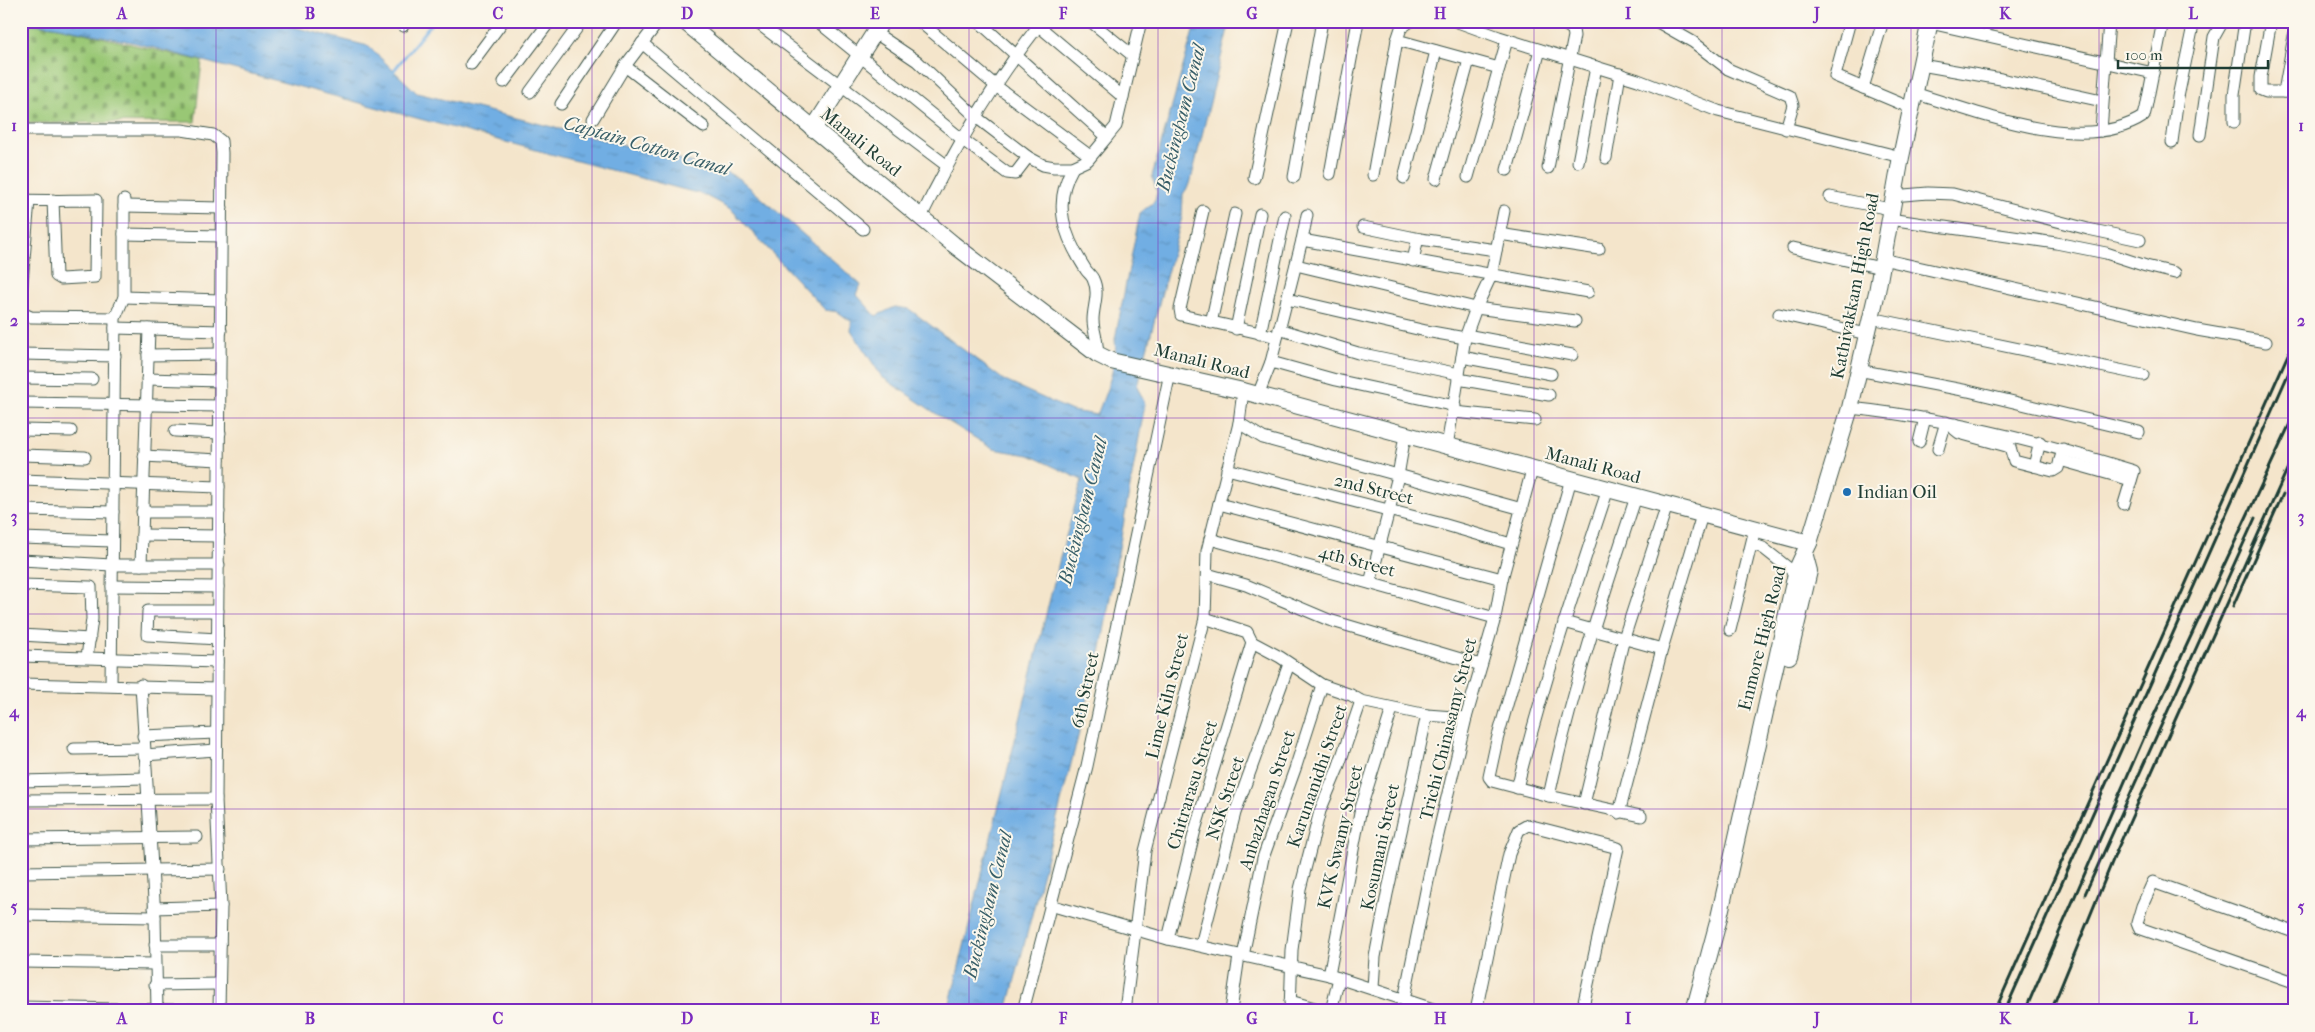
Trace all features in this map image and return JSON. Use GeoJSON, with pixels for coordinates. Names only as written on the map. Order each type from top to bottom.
{"type":"FeatureCollection","features":[{"type":"Feature","properties":{"kind":"main road","name":"Manali Road"},"geometry":{"type":"LineString","coordinates":[[684,21],[954,244],[1104,357],[1250,393],[1667,505],[1702,515],[1754,536],[1807,549]]}},
{"type":"Feature","properties":{"kind":"main road","name":"Kathivakkam High Road"},"geometry":{"type":"LineString","coordinates":[[1807,549],[1850,408],[1882,264],[1890,208],[1898,178],[1930,22]]}},
{"type":"Feature","properties":{"kind":"main road"},"geometry":{"type":"LineString","coordinates":[[813,128],[878,27]]}},
{"type":"Feature","properties":{"kind":"main road","name":"Enmore High Road"},"geometry":{"type":"LineString","coordinates":[[1694,1011],[1720,913],[1796,574],[1807,549]]}},
{"type":"Feature","properties":{"kind":"main road","name":"Enmore High Road"},"geometry":{"type":"LineString","coordinates":[[1705,1011],[1809,571],[1807,549]]}},
{"type":"Feature","properties":{"kind":"street"},"geometry":{"type":"LineString","coordinates":[[471,64],[503,21]]}},
{"type":"Feature","properties":{"kind":"street"},"geometry":{"type":"LineString","coordinates":[[504,82],[550,21]]}},
{"type":"Feature","properties":{"kind":"street"},"geometry":{"type":"LineString","coordinates":[[530,92],[582,21]]}},
{"type":"Feature","properties":{"kind":"street"},"geometry":{"type":"LineString","coordinates":[[561,104],[617,21]]}},
{"type":"Feature","properties":{"kind":"street"},"geometry":{"type":"LineString","coordinates":[[593,118],[625,66],[659,21]]}},
{"type":"Feature","properties":{"kind":"street"},"geometry":{"type":"LineString","coordinates":[[755,21],[946,166]]}},
{"type":"Feature","properties":{"kind":"street"},"geometry":{"type":"LineString","coordinates":[[817,21],[858,56],[1006,173],[1015,174],[1028,157]]}},
{"type":"Feature","properties":{"kind":"street"},"geometry":{"type":"LineString","coordinates":[[919,21],[996,86],[1090,156]]}},
{"type":"Feature","properties":{"kind":"street"},"geometry":{"type":"LineString","coordinates":[[978,21],[1107,138]]}},
{"type":"Feature","properties":{"kind":"street"},"geometry":{"type":"LineString","coordinates":[[1090,21],[1132,55]]}},
{"type":"Feature","properties":{"kind":"street"},"geometry":{"type":"LineString","coordinates":[[878,27],[976,116],[1028,157],[1043,165],[1054,168],[1073,167],[1088,160],[1116,126],[1141,21]]}},
{"type":"Feature","properties":{"kind":"street"},"geometry":{"type":"LineString","coordinates":[[1254,178],[1288,21]]}},
{"type":"Feature","properties":{"kind":"street"},"geometry":{"type":"LineString","coordinates":[[1294,177],[1322,21]]}},
{"type":"Feature","properties":{"kind":"street"},"geometry":{"type":"LineString","coordinates":[[1330,174],[1358,21]]}},
{"type":"Feature","properties":{"kind":"street"},"geometry":{"type":"LineString","coordinates":[[1373,175],[1396,40],[1401,28],[1411,21]]}},
{"type":"Feature","properties":{"kind":"street"},"geometry":{"type":"LineString","coordinates":[[1455,21],[1507,40],[1620,74],[1718,111],[1901,157]]}},
{"type":"Feature","properties":{"kind":"street"},"geometry":{"type":"LineString","coordinates":[[1548,168],[1570,59],[1574,25],[1560,21]]}},
{"type":"Feature","properties":{"kind":"street"},"geometry":{"type":"LineString","coordinates":[[1656,21],[1688,38],[1728,69],[1790,96],[1793,105],[1786,129]]}},
{"type":"Feature","properties":{"kind":"street"},"geometry":{"type":"LineString","coordinates":[[1850,21],[1835,76],[1863,88],[1913,100],[2036,128],[2077,133],[2101,130],[2144,116],[2163,21]]}},
{"type":"Feature","properties":{"kind":"street"},"geometry":{"type":"LineString","coordinates":[[1863,88],[1883,21]]}},
{"type":"Feature","properties":{"kind":"street"},"geometry":{"type":"LineString","coordinates":[[2101,130],[2109,21]]}},
{"type":"Feature","properties":{"kind":"street"},"geometry":{"type":"LineString","coordinates":[[2172,142],[2178,96],[2194,21]]}},
{"type":"Feature","properties":{"kind":"street"},"geometry":{"type":"LineString","coordinates":[[2200,135],[2214,37],[2224,21]]}},
{"type":"Feature","properties":{"kind":"street"},"geometry":{"type":"LineString","coordinates":[[2234,122],[2234,95],[2245,21]]}},
{"type":"Feature","properties":{"kind":"street"},"geometry":{"type":"LineString","coordinates":[[2271,21],[2260,77],[2260,90],[2266,92],[2289,92],[2294,36]]}},
{"type":"Feature","properties":{"kind":"street"},"geometry":{"type":"LineString","coordinates":[[1930,22],[2153,73]]}},
{"type":"Feature","properties":{"kind":"street"},"geometry":{"type":"LineString","coordinates":[[922,217],[946,166],[976,116],[1018,56],[1038,23],[1123,97]]}},
{"type":"Feature","properties":{"kind":"street"},"geometry":{"type":"LineString","coordinates":[[1396,40],[1498,68]]}},
{"type":"Feature","properties":{"kind":"street"},"geometry":{"type":"LineString","coordinates":[[1468,177],[1507,40]]}},
{"type":"Feature","properties":{"kind":"street"},"geometry":{"type":"LineString","coordinates":[[642,43],[863,229]]}},
{"type":"Feature","properties":{"kind":"street"},"geometry":{"type":"LineString","coordinates":[[1507,170],[1540,50]]}},
{"type":"Feature","properties":{"kind":"street"},"geometry":{"type":"LineString","coordinates":[[1404,178],[1436,51]]}},
{"type":"Feature","properties":{"kind":"street"},"geometry":{"type":"LineString","coordinates":[[1436,179],[1470,60]]}},
{"type":"Feature","properties":{"kind":"street"},"geometry":{"type":"LineString","coordinates":[[1921,65],[2001,79],[2102,101]]}},
{"type":"Feature","properties":{"kind":"street"},"geometry":{"type":"LineString","coordinates":[[625,66],[704,127]]}},
{"type":"Feature","properties":{"kind":"street"},"geometry":{"type":"LineString","coordinates":[[1578,162],[1596,67]]}},
{"type":"Feature","properties":{"kind":"street"},"geometry":{"type":"LineString","coordinates":[[1606,158],[1620,74]]}},
{"type":"Feature","properties":{"kind":"street"},"geometry":{"type":"LineString","coordinates":[[21,130],[182,130],[213,136],[221,141],[222,208],[216,733],[216,799],[221,906],[219,1011],[21,1007]]}},
{"type":"Feature","properties":{"kind":"street"},"geometry":{"type":"LineString","coordinates":[[1073,167],[1063,188],[1063,220],[1073,246],[1093,278],[1096,289],[1093,332],[1104,357]]}},
{"type":"Feature","properties":{"kind":"street"},"geometry":{"type":"LineString","coordinates":[[1890,208],[1928,193],[1952,194],[2088,229],[2140,240]]}},
{"type":"Feature","properties":{"kind":"street"},"geometry":{"type":"LineString","coordinates":[[1830,197],[2106,253],[2175,273]]}},
{"type":"Feature","properties":{"kind":"street"},"geometry":{"type":"LineString","coordinates":[[53,200],[56,276],[61,279],[94,277],[96,200],[53,200],[25,200],[21,296],[23,316],[115,323],[148,329],[220,331]]}},
{"type":"Feature","properties":{"kind":"street"},"geometry":{"type":"LineString","coordinates":[[111,685],[115,323],[124,297],[124,203],[222,208]]}},
{"type":"Feature","properties":{"kind":"street"},"geometry":{"type":"LineString","coordinates":[[1448,446],[1466,336],[1476,308],[1491,276],[1504,211]]}},
{"type":"Feature","properties":{"kind":"street"},"geometry":{"type":"LineString","coordinates":[[1203,212],[1179,312],[1184,317],[1260,334],[1278,333],[1458,377],[1549,395]]}},
{"type":"Feature","properties":{"kind":"street"},"geometry":{"type":"LineString","coordinates":[[1211,323],[1235,214]]}},
{"type":"Feature","properties":{"kind":"street"},"geometry":{"type":"LineString","coordinates":[[1236,328],[1260,214]]}},
{"type":"Feature","properties":{"kind":"street","name":"Lime Kiln Street"},"geometry":{"type":"LineString","coordinates":[[1125,1011],[1145,851],[1205,618],[1206,574],[1210,539],[1239,423],[1250,393],[1271,362],[1307,215]]}},
{"type":"Feature","properties":{"kind":"street"},"geometry":{"type":"LineString","coordinates":[[1260,334],[1285,216]]}},
{"type":"Feature","properties":{"kind":"street"},"geometry":{"type":"LineString","coordinates":[[1363,227],[1420,239],[1496,250]]}},
{"type":"Feature","properties":{"kind":"street"},"geometry":{"type":"LineString","coordinates":[[124,234],[221,236]]}},
{"type":"Feature","properties":{"kind":"street"},"geometry":{"type":"LineString","coordinates":[[1499,234],[1599,249]]}},
{"type":"Feature","properties":{"kind":"street"},"geometry":{"type":"LineString","coordinates":[[1413,261],[1417,242],[1420,239]]}},
{"type":"Feature","properties":{"kind":"street"},"geometry":{"type":"LineString","coordinates":[[1302,240],[1491,276],[1588,292]]}},
{"type":"Feature","properties":{"kind":"street"},"geometry":{"type":"LineString","coordinates":[[1793,248],[1882,264],[2196,330],[2266,342]]}},
{"type":"Feature","properties":{"kind":"street"},"geometry":{"type":"LineString","coordinates":[[1296,265],[1476,308],[1575,321]]}},
{"type":"Feature","properties":{"kind":"street"},"geometry":{"type":"LineString","coordinates":[[124,297],[221,300]]}},
{"type":"Feature","properties":{"kind":"street"},"geometry":{"type":"LineString","coordinates":[[1287,299],[1426,331],[1466,336],[1572,355]]}},
{"type":"Feature","properties":{"kind":"street"},"geometry":{"type":"LineString","coordinates":[[1779,314],[1869,326],[2143,375]]}},
{"type":"Feature","properties":{"kind":"street"},"geometry":{"type":"LineString","coordinates":[[141,565],[148,329]]}},
{"type":"Feature","properties":{"kind":"street"},"geometry":{"type":"LineString","coordinates":[[21,354],[115,356]]}},
{"type":"Feature","properties":{"kind":"street"},"geometry":{"type":"LineString","coordinates":[[148,354],[220,354]]}},
{"type":"Feature","properties":{"kind":"street"},"geometry":{"type":"LineString","coordinates":[[1462,357],[1551,374]]}},
{"type":"Feature","properties":{"kind":"street"},"geometry":{"type":"LineString","coordinates":[[1271,362],[1455,409],[1535,420]]}},
{"type":"Feature","properties":{"kind":"street"},"geometry":{"type":"LineString","coordinates":[[1858,370],[1968,391],[2139,432]]}},
{"type":"Feature","properties":{"kind":"street","name":"6th Street"},"geometry":{"type":"LineString","coordinates":[[1023,1011],[1086,766],[1170,373]]}},
{"type":"Feature","properties":{"kind":"street"},"geometry":{"type":"LineString","coordinates":[[21,378],[92,379]]}},
{"type":"Feature","properties":{"kind":"street"},"geometry":{"type":"LineString","coordinates":[[147,379],[220,382]]}},
{"type":"Feature","properties":{"kind":"street"},"geometry":{"type":"LineString","coordinates":[[21,403],[220,406]]}},
{"type":"Feature","properties":{"kind":"street"},"geometry":{"type":"LineString","coordinates":[[1850,408],[1925,418],[2040,442],[2062,455],[2134,471],[2124,504]]}},
{"type":"Feature","properties":{"kind":"street"},"geometry":{"type":"LineString","coordinates":[[1919,442],[1925,418]]}},
{"type":"Feature","properties":{"kind":"street"},"geometry":{"type":"LineString","coordinates":[[1239,423],[1264,438],[1522,509]]}},
{"type":"Feature","properties":{"kind":"street"},"geometry":{"type":"LineString","coordinates":[[1938,449],[1951,423]]}},
{"type":"Feature","properties":{"kind":"street"},"geometry":{"type":"LineString","coordinates":[[1951,423],[1956,432],[2010,447],[2012,450]]}},
{"type":"Feature","properties":{"kind":"street"},"geometry":{"type":"LineString","coordinates":[[21,430],[70,431]]}},
{"type":"Feature","properties":{"kind":"street"},"geometry":{"type":"LineString","coordinates":[[175,431],[220,433]]}},
{"type":"Feature","properties":{"kind":"street"},"geometry":{"type":"LineString","coordinates":[[1370,582],[1398,476],[1405,435]]}},
{"type":"Feature","properties":{"kind":"street"},"geometry":{"type":"LineString","coordinates":[[2016,437],[2012,450],[2014,461],[2056,471],[2062,455]]}},
{"type":"Feature","properties":{"kind":"street"},"geometry":{"type":"LineString","coordinates":[[2034,466],[2040,442]]}},
{"type":"Feature","properties":{"kind":"street"},"geometry":{"type":"LineString","coordinates":[[21,455],[84,457]]}},
{"type":"Feature","properties":{"kind":"street"},"geometry":{"type":"LineString","coordinates":[[144,456],[219,460]]}},
{"type":"Feature","properties":{"kind":"street","name":"2nd Street"},"geometry":{"type":"LineString","coordinates":[[1227,469],[1511,544]]}},
{"type":"Feature","properties":{"kind":"street","name":"Trichi Chinasamy Street"},"geometry":{"type":"LineString","coordinates":[[1410,1005],[1433,856],[1466,718],[1495,618],[1502,579],[1532,470]]}},
{"type":"Feature","properties":{"kind":"street"},"geometry":{"type":"LineString","coordinates":[[1570,479],[1489,773],[1492,781],[1549,796],[1641,816]]}},
{"type":"Feature","properties":{"kind":"street"},"geometry":{"type":"LineString","coordinates":[[21,480],[219,487]]}},
{"type":"Feature","properties":{"kind":"street"},"geometry":{"type":"LineString","coordinates":[[1517,788],[1532,726],[1608,489]]}},
{"type":"Feature","properties":{"kind":"street"},"geometry":{"type":"LineString","coordinates":[[1549,796],[1566,718],[1592,630],[1636,497]]}},
{"type":"Feature","properties":{"kind":"street"},"geometry":{"type":"LineString","coordinates":[[1219,504],[1502,579]]}},
{"type":"Feature","properties":{"kind":"street"},"geometry":{"type":"LineString","coordinates":[[1584,804],[1624,638],[1667,505]]}},
{"type":"Feature","properties":{"kind":"street"},"geometry":{"type":"LineString","coordinates":[[21,510],[113,512]]}},
{"type":"Feature","properties":{"kind":"street"},"geometry":{"type":"LineString","coordinates":[[142,512],[219,512]]}},
{"type":"Feature","properties":{"kind":"street"},"geometry":{"type":"LineString","coordinates":[[1619,812],[1662,649],[1702,515]]}},
{"type":"Feature","properties":{"kind":"street"},"geometry":{"type":"LineString","coordinates":[[142,535],[219,536]]}},
{"type":"Feature","properties":{"kind":"street"},"geometry":{"type":"LineString","coordinates":[[1754,536],[1762,548],[1796,574]]}},
{"type":"Feature","properties":{"kind":"street"},"geometry":{"type":"LineString","coordinates":[[1730,630],[1754,536]]}},
{"type":"Feature","properties":{"kind":"street"},"geometry":{"type":"LineString","coordinates":[[21,538],[112,541]]}},
{"type":"Feature","properties":{"kind":"street","name":"4th Street"},"geometry":{"type":"LineString","coordinates":[[1210,539],[1495,618]]}},
{"type":"Feature","properties":{"kind":"street"},"geometry":{"type":"LineString","coordinates":[[21,560],[112,565],[219,565]]}},
{"type":"Feature","properties":{"kind":"street"},"geometry":{"type":"LineString","coordinates":[[1206,574],[1246,584],[1329,620],[1481,665]]}},
{"type":"Feature","properties":{"kind":"street"},"geometry":{"type":"LineString","coordinates":[[21,585],[91,586],[90,639],[87,657]]}},
{"type":"Feature","properties":{"kind":"street"},"geometry":{"type":"LineString","coordinates":[[112,586],[218,586]]}},
{"type":"Feature","properties":{"kind":"street"},"geometry":{"type":"LineString","coordinates":[[218,610],[148,611],[147,635],[218,639]]}},
{"type":"Feature","properties":{"kind":"street"},"geometry":{"type":"LineString","coordinates":[[1205,618],[1248,632],[1252,642],[1322,685],[1352,695],[1361,701],[1426,715],[1466,718]]}},
{"type":"Feature","properties":{"kind":"street"},"geometry":{"type":"LineString","coordinates":[[1564,622],[1662,649]]}},
{"type":"Feature","properties":{"kind":"street"},"geometry":{"type":"LineString","coordinates":[[21,635],[90,639]]}},
{"type":"Feature","properties":{"kind":"street","name":"Chitrarasu Street"},"geometry":{"type":"LineString","coordinates":[[1168,939],[1195,830],[1252,642]]}},
{"type":"Feature","properties":{"kind":"street"},"geometry":{"type":"LineString","coordinates":[[21,656],[217,662]]}},
{"type":"Feature","properties":{"kind":"street","name":"NSK Street"},"geometry":{"type":"LineString","coordinates":[[1202,946],[1235,813],[1289,664]]}},
{"type":"Feature","properties":{"kind":"street"},"geometry":{"type":"LineString","coordinates":[[21,684],[217,689]]}},
{"type":"Feature","properties":{"kind":"street","name":"Anbazhagan Street"},"geometry":{"type":"LineString","coordinates":[[1231,1011],[1263,858],[1295,769],[1322,685]]}},
{"type":"Feature","properties":{"kind":"street"},"geometry":{"type":"LineString","coordinates":[[141,686],[148,838],[154,913],[156,1010]]}},
{"type":"Feature","properties":{"kind":"street","name":"Karunanidhi Street"},"geometry":{"type":"LineString","coordinates":[[1290,1006],[1291,967],[1300,889],[1320,811],[1338,768],[1361,701]]}},
{"type":"Feature","properties":{"kind":"street","name":"KVK Swamy Street"},"geometry":{"type":"LineString","coordinates":[[1331,1011],[1334,977],[1361,808],[1392,709]]}},
{"type":"Feature","properties":{"kind":"street","name":"Kosumani Street"},"geometry":{"type":"LineString","coordinates":[[1373,988],[1375,957],[1387,894],[1426,715]]}},
{"type":"Feature","properties":{"kind":"street"},"geometry":{"type":"LineString","coordinates":[[143,736],[216,733]]}},
{"type":"Feature","properties":{"kind":"street"},"geometry":{"type":"LineString","coordinates":[[21,743],[21,752]]}},
{"type":"Feature","properties":{"kind":"street"},"geometry":{"type":"LineString","coordinates":[[74,749],[144,752],[216,750]]}},
{"type":"Feature","properties":{"kind":"street"},"geometry":{"type":"LineString","coordinates":[[21,781],[145,778]]}},
{"type":"Feature","properties":{"kind":"street"},"geometry":{"type":"LineString","coordinates":[[21,800],[216,799]]}},
{"type":"Feature","properties":{"kind":"street"},"geometry":{"type":"LineString","coordinates":[[1476,1011],[1508,854],[1520,830],[1528,825],[1618,848],[1582,1011]]}},
{"type":"Feature","properties":{"kind":"street"},"geometry":{"type":"LineString","coordinates":[[21,839],[197,837]]}},
{"type":"Feature","properties":{"kind":"street"},"geometry":{"type":"LineString","coordinates":[[21,872],[220,869]]}},
{"type":"Feature","properties":{"kind":"street"},"geometry":{"type":"LineString","coordinates":[[2294,932],[2154,882],[2142,906],[2137,923],[2139,928],[2294,982]]}},
{"type":"Feature","properties":{"kind":"street"},"geometry":{"type":"LineString","coordinates":[[1050,905],[1136,931],[1334,977],[1373,988],[1410,1005],[1439,1011]]}},
{"type":"Feature","properties":{"kind":"street"},"geometry":{"type":"LineString","coordinates":[[21,915],[154,913],[221,906]]}},
{"type":"Feature","properties":{"kind":"street"},"geometry":{"type":"LineString","coordinates":[[155,946],[220,945]]}},
{"type":"Feature","properties":{"kind":"street"},"geometry":{"type":"LineString","coordinates":[[21,962],[155,964]]}},
{"type":"Feature","properties":{"kind":"street"},"geometry":{"type":"LineString","coordinates":[[155,985],[219,984]]}},
{"type":"Feature","properties":{"kind":"street"},"geometry":{"type":"LineString","coordinates":[[1290,1006],[1325,1011]]}},
{"type":"Feature","properties":{"kind":"green space"},"geometry":{"type":"Polygon","coordinates":[[[21,23],[54,26],[202,61],[195,122],[21,123],[21,23]]]}},
{"type":"Feature","properties":{"kind":"water","name":"Buckingham Canal"},"geometry":{"type":"Polygon","coordinates":[[[21,21],[270,21],[368,46],[417,93],[723,170],[741,180],[861,285],[856,294],[876,316],[895,307],[909,309],[1005,381],[1072,411],[1097,415],[1113,368],[1115,339],[1140,213],[1155,201],[1157,192],[1152,176],[1196,21],[1230,21],[1190,184],[1183,194],[1182,217],[1137,386],[1145,404],[1101,648],[1007,1011],[948,1011],[1060,558],[1082,480],[1029,455],[993,449],[882,377],[851,330],[852,322],[838,312],[825,310],[731,209],[704,195],[136,43],[54,26],[21,23],[21,21]]]}},
{"type":"Feature","properties":{"kind":"waterway"},"geometry":{"type":"LineString","coordinates":[[391,74],[433,21]]}},
{"type":"Feature","properties":{"kind":"railway"},"geometry":{"type":"LineString","coordinates":[[1995,1011],[2294,341]]}},
{"type":"Feature","properties":{"kind":"railway"},"geometry":{"type":"LineString","coordinates":[[2005,1011],[2294,361]]}},
{"type":"Feature","properties":{"kind":"railway"},"geometry":{"type":"LineString","coordinates":[[2025,1011],[2149,726],[2294,415]]}},
{"type":"Feature","properties":{"kind":"railway"},"geometry":{"type":"LineString","coordinates":[[2051,1011],[2117,850],[2294,454]]}},
{"type":"Feature","properties":{"kind":"railway"},"geometry":{"type":"LineString","coordinates":[[2233,606],[2283,494]]}},
{"type":"Feature","properties":{"kind":"railway"},"geometry":{"type":"LineString","coordinates":[[2085,894],[2255,518]]}},
{"type":"Feature","properties":{"kind":"place","name":"Indian Oil"},"geometry":{"type":"Point","coordinates":[1847,492]}},
{"type":"Feature","properties":{"kind":"water label","name":"Captain Cotton Canal"},"geometry":{"type":"Point","coordinates":[647,145]}}]}
